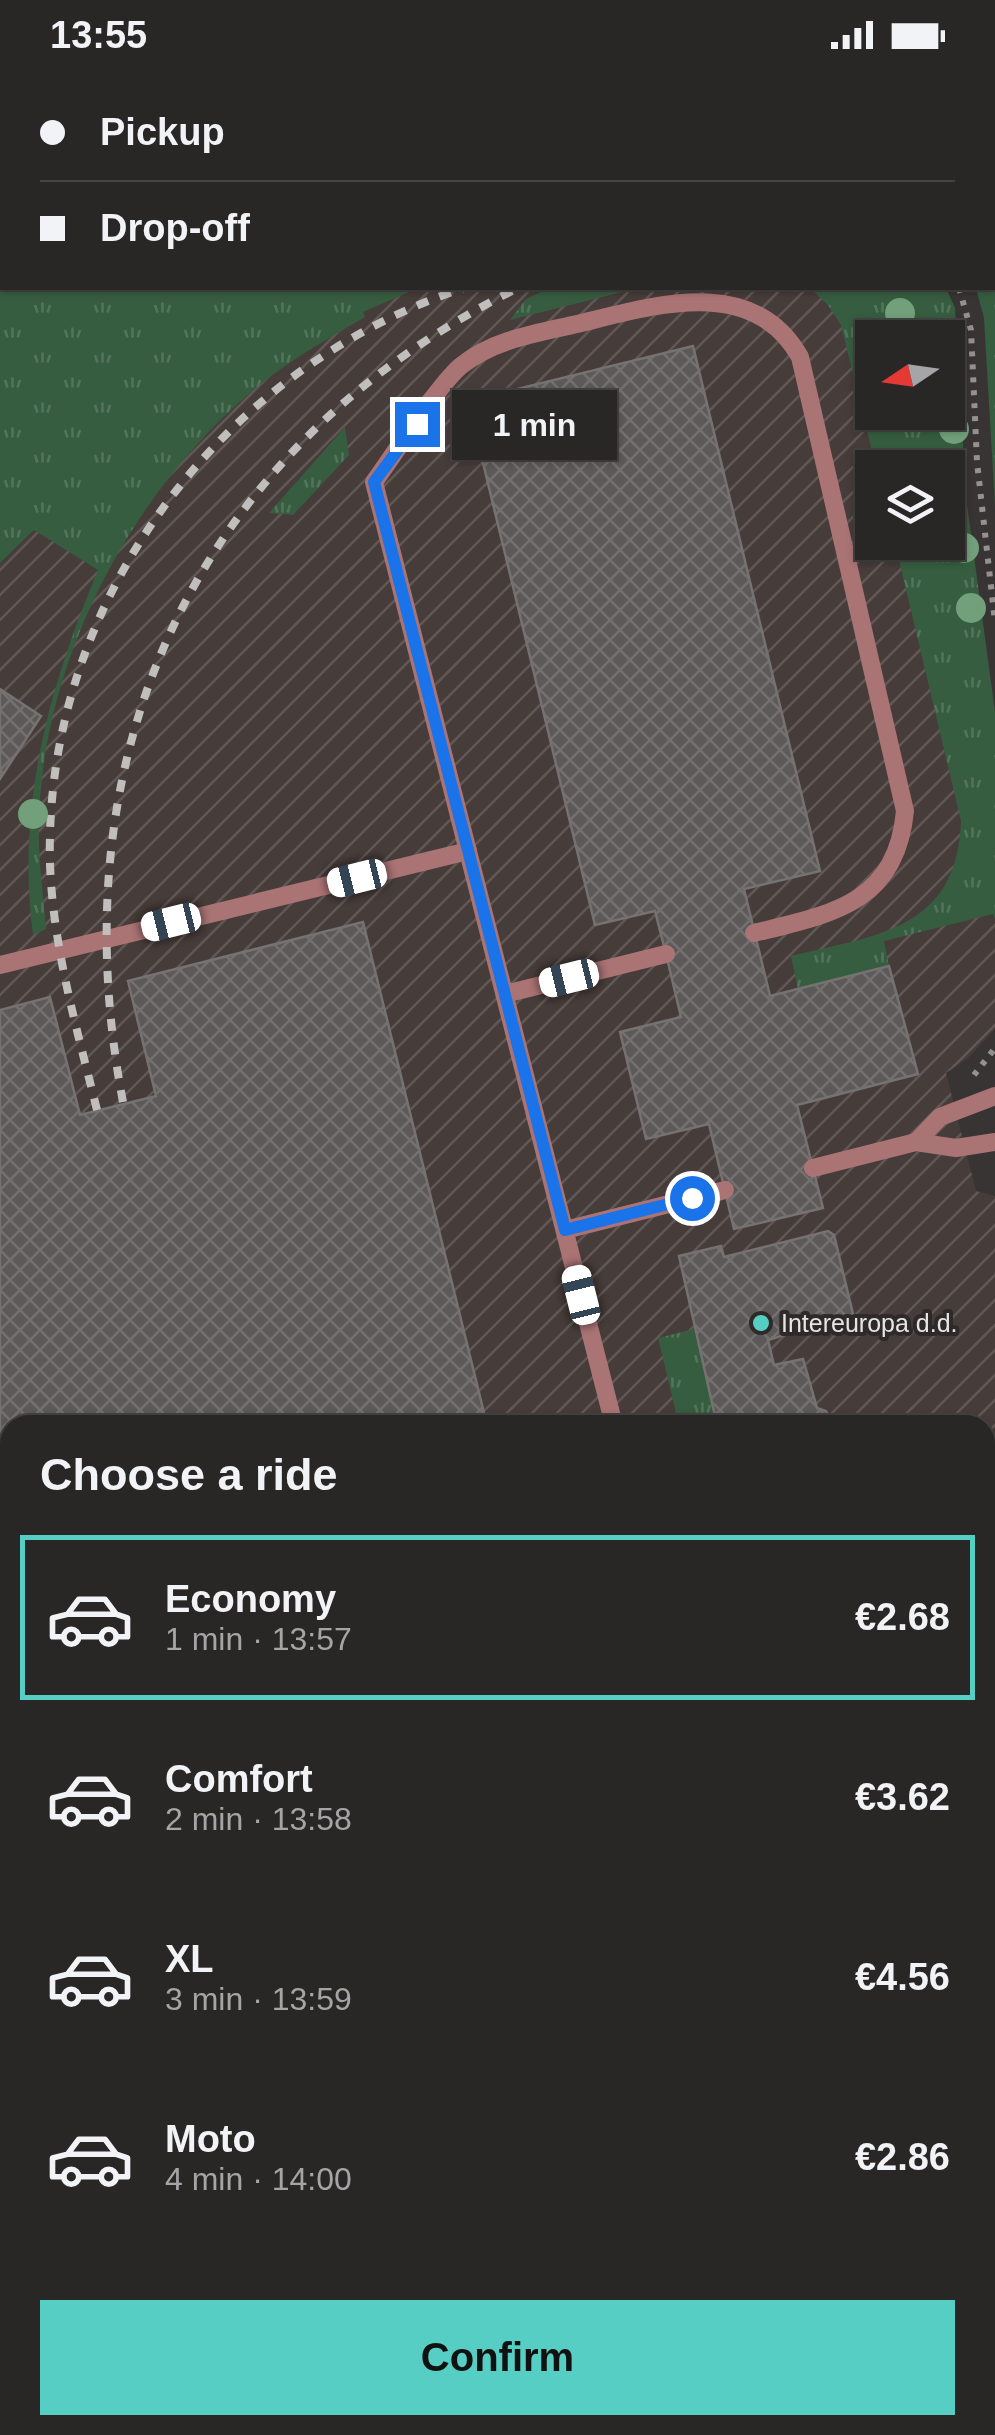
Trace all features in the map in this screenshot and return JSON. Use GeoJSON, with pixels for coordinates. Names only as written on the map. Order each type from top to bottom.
{"type":"FeatureCollection","features":[{"type":"Feature","properties":{"kind":"lane"},"geometry":{"type":"LineString","coordinates":[[611,1415],[374,482],[460,366],[504,342],[670,301],[708,300],[740,306],[788,336],[800,357],[905,810],[902,840],[887,870],[863,897],[835,913],[754,933]]}},
{"type":"Feature","properties":{"kind":"lane"},"geometry":{"type":"LineString","coordinates":[[0,965],[468,851]]}},
{"type":"Feature","properties":{"kind":"lane"},"geometry":{"type":"LineString","coordinates":[[505,994],[666,954]]}},
{"type":"Feature","properties":{"kind":"lane"},"geometry":{"type":"LineString","coordinates":[[916,1142],[940,1117],[995,1096]]}},
{"type":"Feature","properties":{"kind":"lane"},"geometry":{"type":"LineString","coordinates":[[813,1168],[916,1142],[956,1148],[995,1142]]}},
{"type":"Feature","properties":{"kind":"lane"},"geometry":{"type":"LineString","coordinates":[[565,1230],[724,1190]]}},
{"type":"Feature","properties":{"kind":"path"},"geometry":{"type":"LineString","coordinates":[[961,290],[971,330],[982,517],[995,622]]}},
{"type":"Feature","properties":{"kind":"shaded area"},"geometry":{"type":"Polygon","coordinates":[[[413,290],[839,290],[855,355],[855,430],[873,430],[878,450],[855,450],[855,560],[904,560],[995,919],[995,1029],[967,1059],[946,1073],[976,1191],[995,1196],[995,1415],[0,1415],[0,563],[34,530],[362,312],[413,290]]]}},
{"type":"Feature","properties":{"kind":"green space"},"geometry":{"type":"Polygon","coordinates":[[[0,290],[413,290],[363,312],[365,317],[292,361],[251,392],[205,436],[164,485],[127,539],[96,596],[70,657],[52,719],[41,782],[39,846],[46,929],[33,935],[29,840],[41,748],[65,658],[98,570],[34,530],[0,563],[0,290]]]}},
{"type":"Feature","properties":{"kind":"green space"},"geometry":{"type":"Polygon","coordinates":[[[545,290],[630,290],[510,320],[526,299],[545,290]]]}},
{"type":"Feature","properties":{"kind":"green space"},"geometry":{"type":"Polygon","coordinates":[[[812,290],[947,290],[956,320],[855,320],[855,382],[841,325],[812,290]]]}},
{"type":"Feature","properties":{"kind":"green space"},"geometry":{"type":"Polygon","coordinates":[[[977,290],[995,290],[995,506],[984,318],[977,290]]]}},
{"type":"Feature","properties":{"kind":"green space"},"geometry":{"type":"Polygon","coordinates":[[[345,427],[349,455],[293,515],[269,513],[345,427]]]}},
{"type":"Feature","properties":{"kind":"green space"},"geometry":{"type":"Polygon","coordinates":[[[867,430],[962,430],[963,450],[872,450],[867,430]]]}},
{"type":"Feature","properties":{"kind":"green space"},"geometry":{"type":"Polygon","coordinates":[[[965,480],[995,712],[995,919],[993,914],[884,941],[889,966],[798,989],[791,956],[882,933],[907,922],[928,906],[945,885],[956,857],[961,821],[899,560],[965,560],[965,480]]]}},
{"type":"Feature","properties":{"kind":"green space"},"geometry":{"type":"Polygon","coordinates":[[[694,1329],[715,1415],[677,1415],[658,1338],[694,1329]]]}},
{"type":"Feature","properties":{"kind":"building"},"geometry":{"type":"Polygon","coordinates":[[[693,346],[820,871],[744,889],[770,996],[889,966],[918,1074],[797,1105],[823,1208],[734,1229],[709,1124],[646,1139],[620,1032],[681,1017],[666,954],[655,911],[595,925],[468,401],[693,346]]]}},
{"type":"Feature","properties":{"kind":"building"},"geometry":{"type":"Polygon","coordinates":[[[0,689],[41,716],[0,779],[0,689]]]}},
{"type":"Feature","properties":{"kind":"building"},"geometry":{"type":"Polygon","coordinates":[[[363,922],[485,1415],[0,1415],[0,1010],[50,997],[80,1115],[156,1096],[128,981],[363,922]]]}},
{"type":"Feature","properties":{"kind":"building","name":"Intereuropa d.d."},"geometry":{"type":"Polygon","coordinates":[[[828,1231],[834,1235],[853,1314],[768,1340],[774,1365],[803,1359],[817,1408],[828,1415],[715,1415],[679,1256],[721,1246],[724,1257],[828,1231]]]}},
{"type":"Feature","properties":{"kind":"railway"},"geometry":{"type":"LineString","coordinates":[[97,1110],[61,957],[50,864],[56,768],[77,675],[114,588],[163,508],[224,437],[295,375],[376,325],[459,290]]}},
{"type":"Feature","properties":{"kind":"railway"},"geometry":{"type":"LineString","coordinates":[[123,1102],[108,973],[111,850],[134,733],[175,623],[234,523],[311,433],[406,354],[515,290]]}},
{"type":"Feature","properties":{"kind":"place","name":"Intereuropa d.d."},"geometry":{"type":"Point","coordinates":[761,1323]}},
{"type":"Feature","properties":{"kind":"route"},"geometry":{"type":"LineString","coordinates":[[417,424],[374,482],[565,1230],[692,1198]]}}]}
